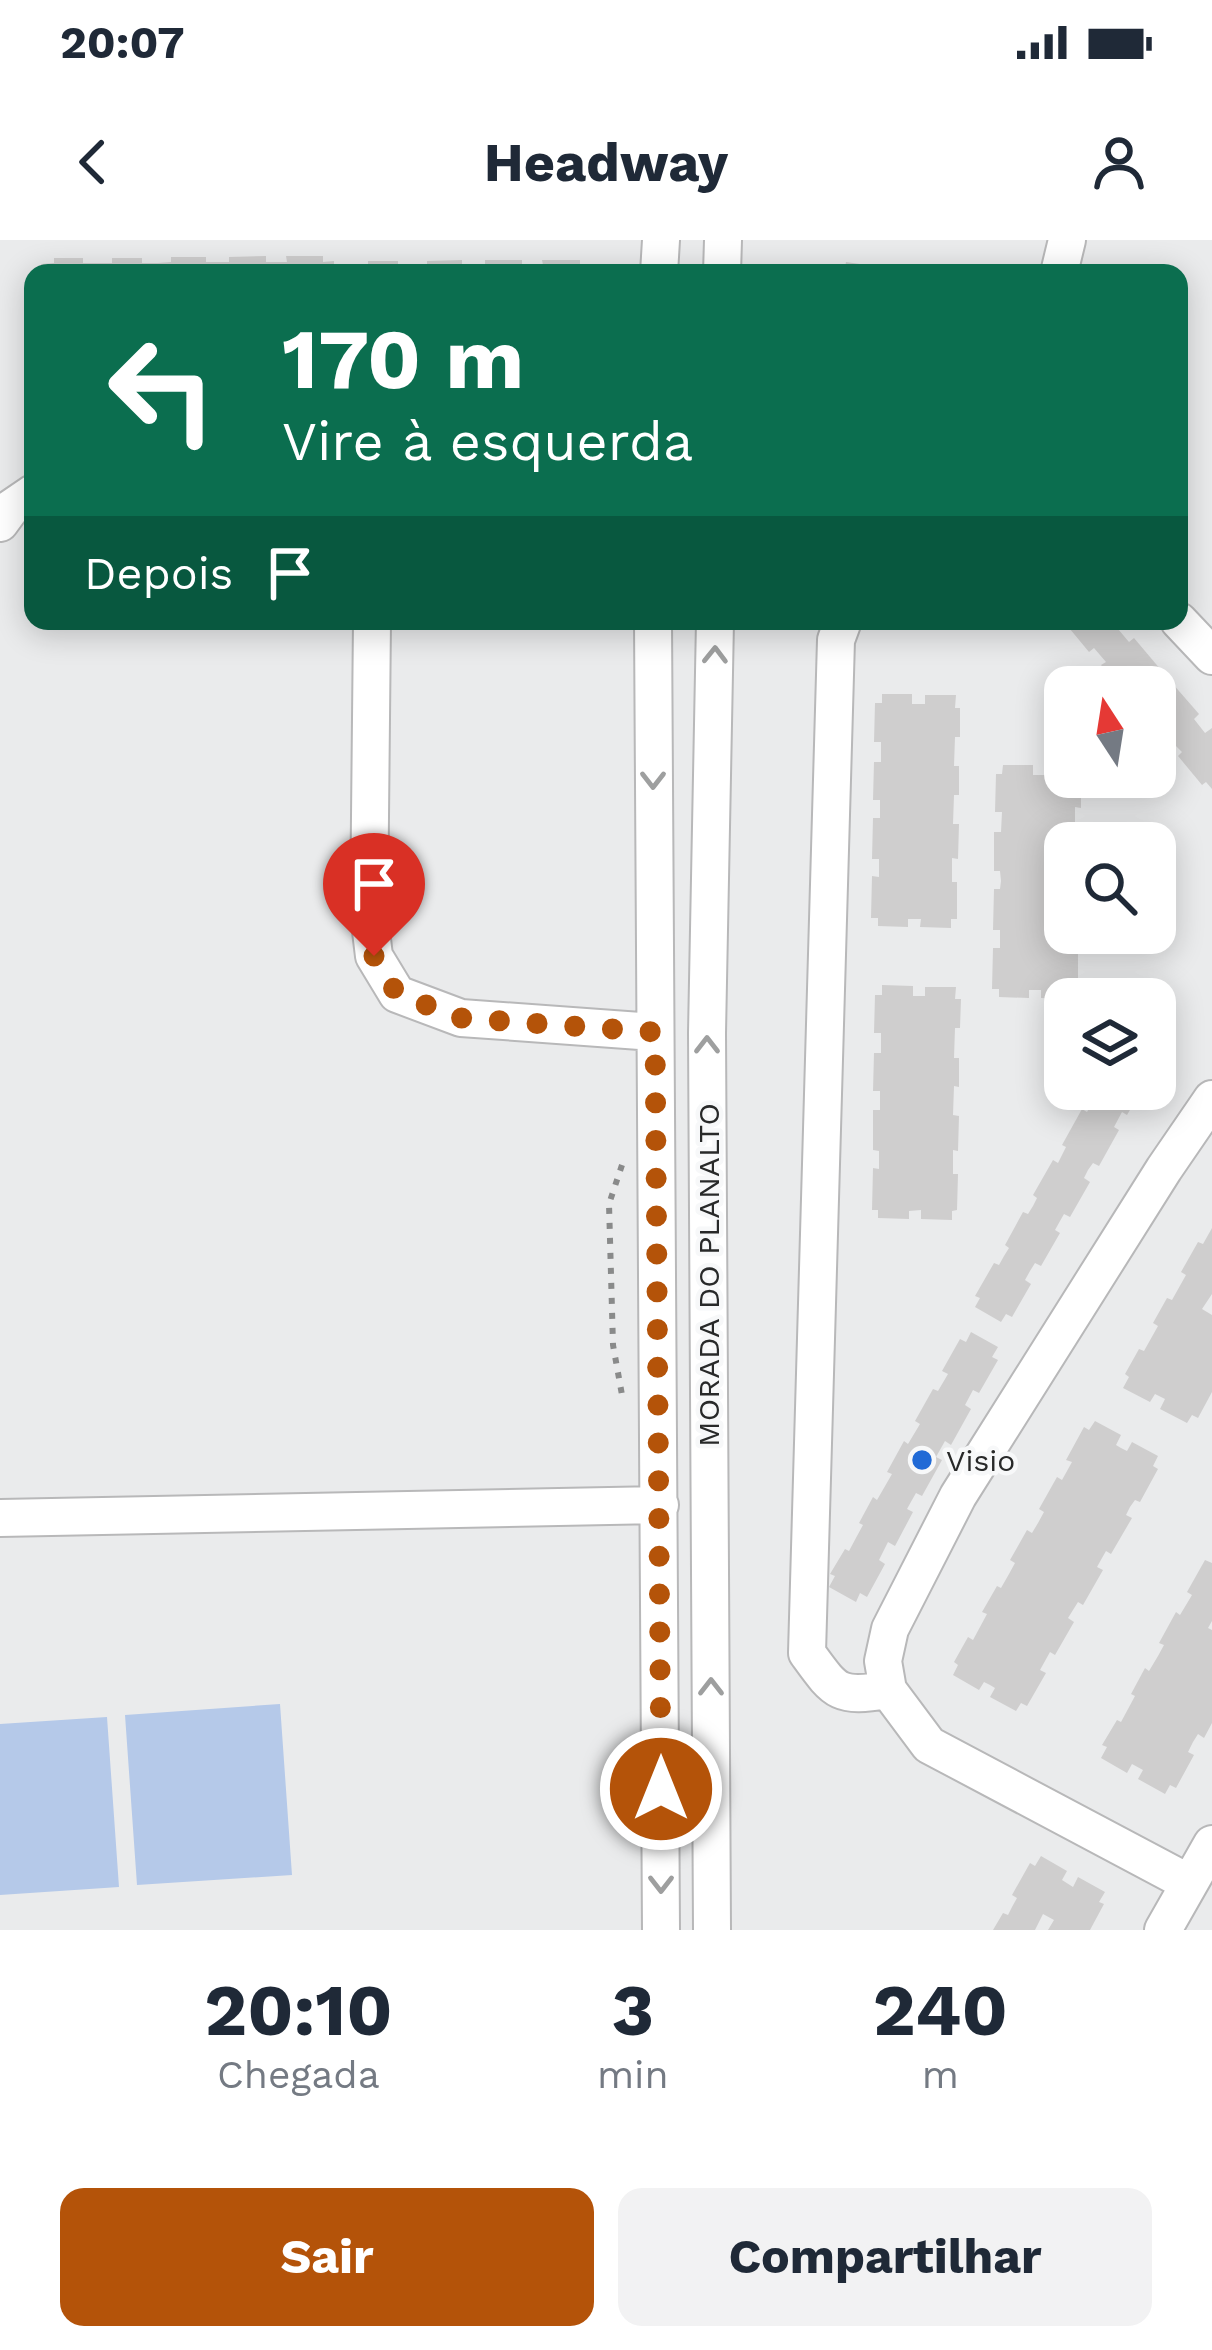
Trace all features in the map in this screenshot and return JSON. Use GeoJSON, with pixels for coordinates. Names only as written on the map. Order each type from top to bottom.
{"type":"FeatureCollection","features":[{"type":"Feature","properties":{"kind":"street"},"geometry":{"type":"LineString","coordinates":[[0,523],[24,499]]}},
{"type":"Feature","properties":{"kind":"street"},"geometry":{"type":"LineString","coordinates":[[372,630],[369,914],[374,956],[397,994],[461,1018],[655,1032]]}},
{"type":"Feature","properties":{"kind":"street","name":"MORADA DO PLANALTO"},"geometry":{"type":"LineString","coordinates":[[652,630],[661,1930]]}},
{"type":"Feature","properties":{"kind":"street","name":"MORADA DO PLANALTO"},"geometry":{"type":"LineString","coordinates":[[712,1930],[707,1034],[715,630]]}},
{"type":"Feature","properties":{"kind":"street"},"geometry":{"type":"LineString","coordinates":[[840,630],[807,1654],[831,1687],[855,1696],[888,1690]]}},
{"type":"Feature","properties":{"kind":"street"},"geometry":{"type":"LineString","coordinates":[[1187,630],[1212,656]]}},
{"type":"Feature","properties":{"kind":"street"},"geometry":{"type":"LineString","coordinates":[[1189,1883],[929,1745],[888,1690],[883,1661],[890,1629],[958,1496],[1212,1099]]}},
{"type":"Feature","properties":{"kind":"street"},"geometry":{"type":"LineString","coordinates":[[0,1518],[660,1505]]}},
{"type":"Feature","properties":{"kind":"street"},"geometry":{"type":"LineString","coordinates":[[1167,1929],[1212,1844]]}},
{"type":"Feature","properties":{"kind":"water"},"geometry":{"type":"Polygon","coordinates":[[[280,1704],[292,1875],[137,1885],[125,1715],[280,1704]]]}},
{"type":"Feature","properties":{"kind":"water"},"geometry":{"type":"Polygon","coordinates":[[[107,1717],[119,1887],[0,1895],[0,1724],[107,1717]]]}},
{"type":"Feature","properties":{"kind":"building"},"geometry":{"type":"Polygon","coordinates":[[[266,256],[266,262],[287,262],[286,256],[323,256],[323,262],[334,264],[41,264],[54,263],[54,258],[112,263],[112,258],[142,258],[142,263],[158,263],[171,262],[171,257],[229,262],[229,257],[266,256]]]}},
{"type":"Feature","properties":{"kind":"building"},"geometry":{"type":"Polygon","coordinates":[[[462,260],[462,264],[427,264],[462,260]]]}},
{"type":"Feature","properties":{"kind":"building"},"geometry":{"type":"Polygon","coordinates":[[[485,260],[522,260],[522,264],[485,264],[485,260]]]}},
{"type":"Feature","properties":{"kind":"building"},"geometry":{"type":"Polygon","coordinates":[[[542,260],[580,260],[580,264],[543,264],[542,260]]]}},
{"type":"Feature","properties":{"kind":"building"},"geometry":{"type":"Polygon","coordinates":[[[1071,630],[1119,630],[1129,642],[1134,638],[1158,666],[1102,666],[1106,662],[1094,648],[1089,652],[1071,630]]]}},
{"type":"Feature","properties":{"kind":"building"},"geometry":{"type":"Polygon","coordinates":[[[1176,688],[1199,714],[1194,719],[1205,733],[1212,728],[1212,789],[1206,782],[1202,785],[1178,756],[1182,752],[1176,746],[1176,688]]]}},
{"type":"Feature","properties":{"kind":"building"},"geometry":{"type":"Polygon","coordinates":[[[882,694],[912,694],[912,704],[925,704],[925,695],[956,695],[955,708],[960,708],[954,766],[959,766],[959,795],[954,795],[953,824],[959,824],[958,859],[952,858],[957,919],[951,919],[951,928],[920,927],[921,919],[908,919],[908,927],[878,926],[878,918],[871,918],[872,876],[879,877],[879,859],[872,859],[873,818],[880,818],[880,800],[873,800],[874,762],[881,762],[881,742],[874,742],[875,703],[882,703],[882,694]]]}},
{"type":"Feature","properties":{"kind":"building"},"geometry":{"type":"Polygon","coordinates":[[[1003,765],[1033,765],[1033,775],[1044,775],[1044,798],[1081,798],[1081,808],[1075,807],[1075,822],[1044,822],[1044,954],[1078,954],[1078,978],[1044,978],[1044,998],[1041,990],[1029,990],[1029,998],[999,997],[999,989],[992,989],[993,948],[1000,948],[1000,930],[993,930],[994,889],[1000,889],[1001,881],[1000,871],[994,871],[994,832],[1001,832],[1002,812],[995,812],[996,774],[1002,774],[1003,765]]]}},
{"type":"Feature","properties":{"kind":"building"},"geometry":{"type":"Polygon","coordinates":[[[882,985],[913,986],[913,996],[925,996],[925,987],[956,987],[955,999],[961,999],[960,1028],[955,1028],[959,1087],[954,1086],[953,1115],[959,1116],[958,1151],[953,1150],[957,1210],[952,1211],[952,1220],[921,1219],[921,1210],[909,1211],[909,1219],[878,1218],[878,1210],[872,1210],[873,1168],[879,1169],[879,1151],[873,1150],[873,1110],[880,1110],[880,1091],[873,1091],[874,1053],[881,1053],[881,1033],[874,1033],[875,995],[882,995],[882,985]]]}},
{"type":"Feature","properties":{"kind":"building"},"geometry":{"type":"Polygon","coordinates":[[[1081,1110],[1130,1110],[1127,1115],[1122,1112],[1114,1127],[1119,1130],[1099,1166],[1093,1163],[1088,1170],[1084,1178],[1090,1182],[1070,1217],[1064,1214],[1055,1230],[1060,1233],[1041,1266],[1035,1263],[1030,1271],[1025,1280],[1031,1284],[1012,1317],[1006,1314],[1001,1322],[975,1307],[980,1298],[975,1296],[1009,1248],[1005,1245],[1023,1212],[1028,1214],[1033,1206],[1037,1198],[1033,1195],[1053,1160],[1058,1163],[1066,1147],[1062,1145],[1081,1110]]]}},
{"type":"Feature","properties":{"kind":"building"},"geometry":{"type":"Polygon","coordinates":[[[1212,1228],[1212,1294],[1202,1309],[1212,1315],[1212,1392],[1198,1418],[1192,1415],[1187,1423],[1160,1409],[1165,1399],[1155,1394],[1150,1402],[1123,1388],[1139,1349],[1144,1351],[1158,1326],[1153,1323],[1186,1275],[1181,1272],[1212,1228]]]}},
{"type":"Feature","properties":{"kind":"building"},"geometry":{"type":"Polygon","coordinates":[[[971,1332],[998,1347],[992,1357],[998,1360],[979,1393],[973,1390],[965,1405],[971,1409],[951,1445],[945,1441],[936,1457],[942,1460],[922,1496],[916,1493],[907,1509],[913,1512],[895,1546],[888,1542],[879,1560],[885,1564],[867,1597],[860,1593],[856,1602],[829,1587],[835,1576],[830,1574],[845,1549],[849,1551],[873,1497],[877,1500],[892,1474],[887,1472],[904,1441],[908,1444],[920,1424],[915,1421],[933,1389],[938,1391],[948,1374],[942,1371],[960,1339],[966,1342],[971,1332]]]}},
{"type":"Feature","properties":{"kind":"building"},"geometry":{"type":"Polygon","coordinates":[[[1095,1421],[1121,1435],[1116,1445],[1121,1448],[1127,1451],[1132,1442],[1158,1456],[1153,1466],[1158,1469],[1140,1502],[1135,1500],[1130,1507],[1126,1515],[1132,1518],[1111,1554],[1106,1551],[1102,1558],[1097,1567],[1103,1570],[1083,1605],[1078,1602],[1068,1618],[1074,1622],[1055,1655],[1050,1652],[1040,1670],[1046,1673],[1027,1706],[1021,1703],[1016,1711],[990,1697],[995,1688],[990,1685],[984,1682],[979,1690],[953,1675],[958,1665],[954,1662],[968,1637],[973,1640],[987,1614],[982,1612],[1009,1574],[1015,1563],[1010,1560],[1027,1530],[1032,1533],[1038,1523],[1044,1512],[1039,1509],[1057,1477],[1062,1480],[1072,1462],[1066,1460],[1084,1427],[1089,1430],[1095,1421]]]}},
{"type":"Feature","properties":{"kind":"building"},"geometry":{"type":"Polygon","coordinates":[[[1205,1560],[1212,1563],[1208,1628],[1212,1630],[1212,1723],[1204,1738],[1198,1734],[1193,1742],[1188,1752],[1194,1755],[1176,1788],[1170,1785],[1165,1794],[1138,1779],[1143,1770],[1132,1764],[1127,1773],[1101,1758],[1107,1747],[1102,1745],[1117,1720],[1121,1722],[1145,1668],[1149,1671],[1158,1656],[1164,1645],[1159,1643],[1176,1612],[1180,1615],[1192,1595],[1187,1592],[1205,1560]]]}},
{"type":"Feature","properties":{"kind":"building"},"geometry":{"type":"Polygon","coordinates":[[[1041,1856],[1067,1871],[1062,1880],[1073,1887],[1078,1877],[1105,1892],[1090,1930],[1048,1930],[1054,1920],[1043,1914],[1035,1930],[993,1930],[1003,1913],[1008,1915],[1017,1898],[1012,1895],[1030,1863],[1035,1866],[1041,1856]]]}},
{"type":"Feature","properties":{"kind":"place","name":"Visio"},"geometry":{"type":"Point","coordinates":[922,1460]}},
{"type":"Feature","properties":{"kind":"route"},"geometry":{"type":"LineString","coordinates":[[374,956],[397,994],[461,1018],[655,1032],[661,1789]]}}]}
